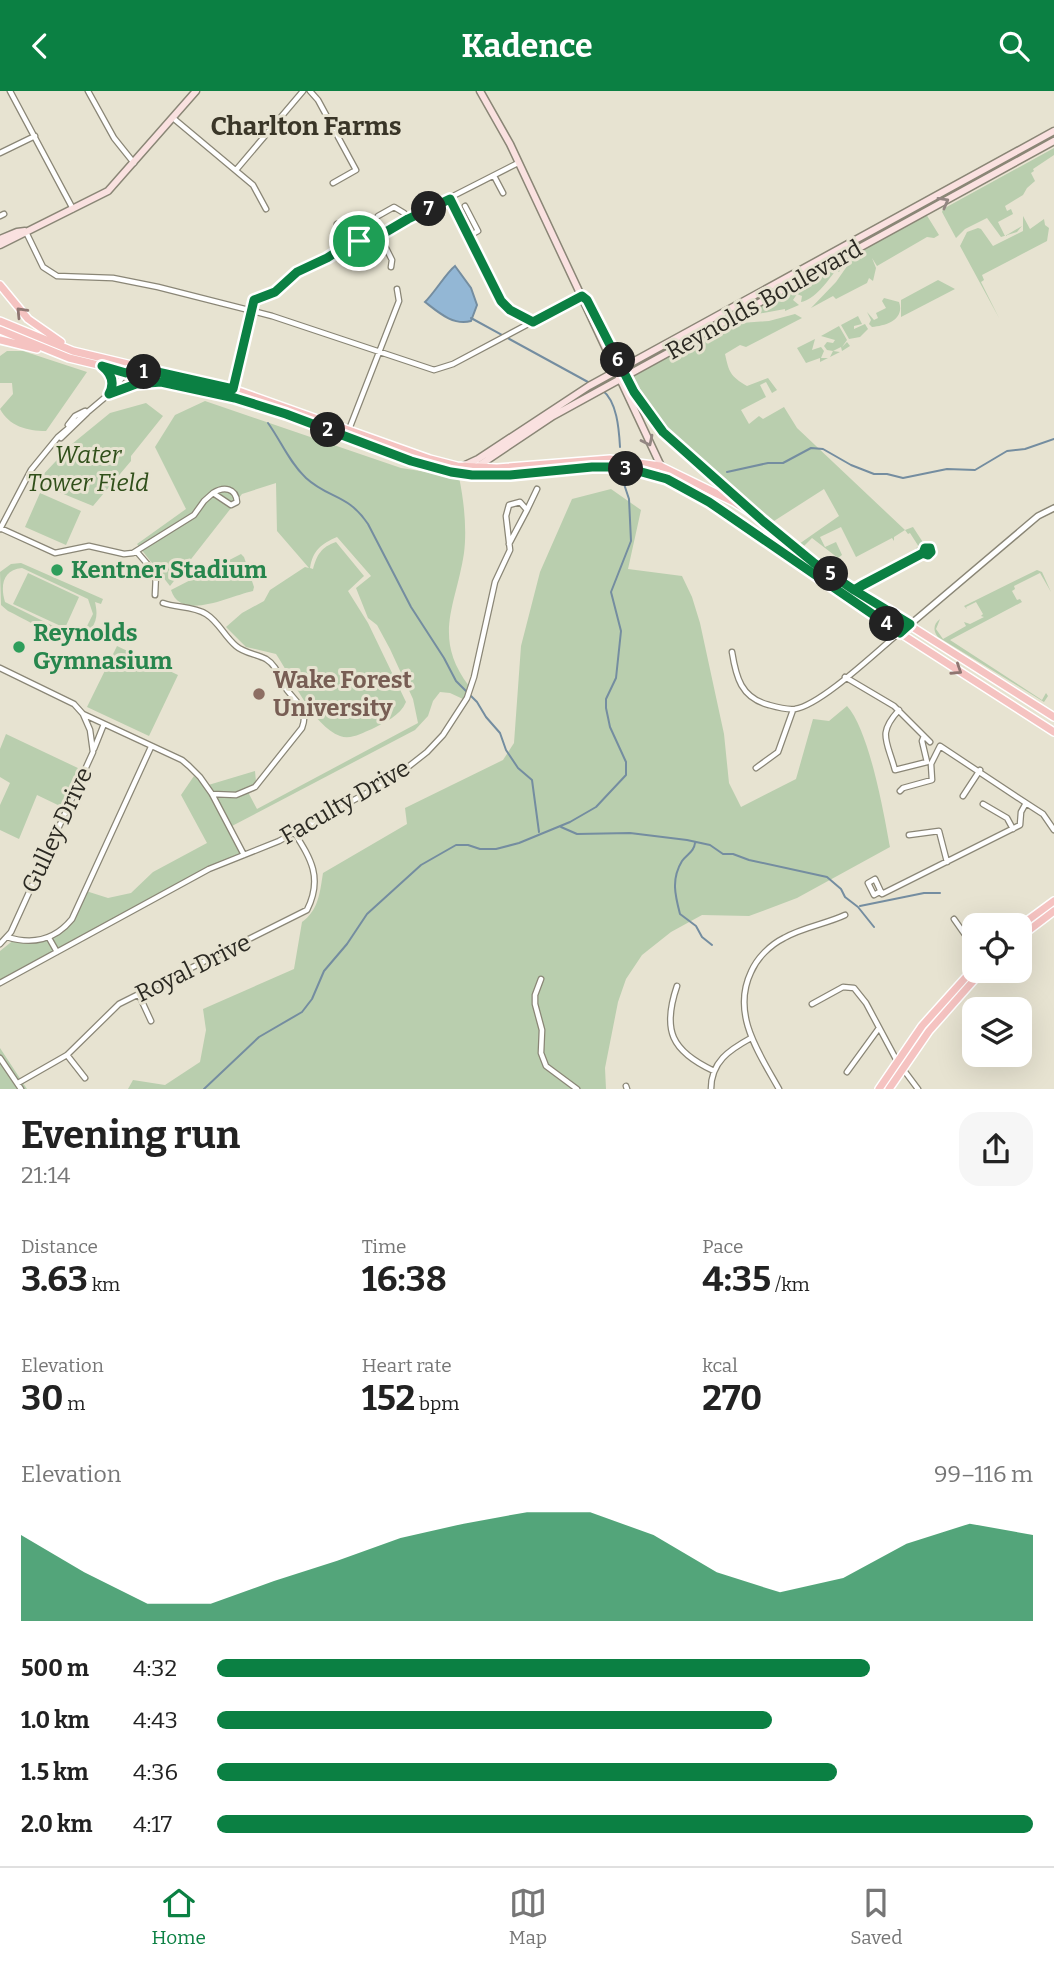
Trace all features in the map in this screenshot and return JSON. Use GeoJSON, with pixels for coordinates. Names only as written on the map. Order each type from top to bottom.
{"type":"FeatureCollection","features":[{"type":"Feature","properties":{"kind":"main road"},"geometry":{"type":"LineString","coordinates":[[0,245],[108,191],[196,91]]}},
{"type":"Feature","properties":{"kind":"main road"},"geometry":{"type":"LineString","coordinates":[[482,92],[582,296],[582,302],[619,370],[667,479]]}},
{"type":"Feature","properties":{"kind":"main road","name":"Reynolds Boulevard"},"geometry":{"type":"LineString","coordinates":[[463,466],[476,461],[555,407],[619,370],[1054,131]]}},
{"type":"Feature","properties":{"kind":"main road","name":"Reynolds Boulevard"},"geometry":{"type":"LineString","coordinates":[[477,467],[553,416],[622,377],[1054,141]]}},
{"type":"Feature","properties":{"kind":"main road"},"geometry":{"type":"LineString","coordinates":[[0,239],[25,231]]}},
{"type":"Feature","properties":{"kind":"main road"},"geometry":{"type":"LineString","coordinates":[[0,285],[18,310],[38,327],[56,340],[91,355]]}},
{"type":"Feature","properties":{"kind":"main road"},"geometry":{"type":"LineString","coordinates":[[0,321],[41,339],[91,355],[233,389],[348,433],[411,461],[438,468],[464,474],[495,476],[612,467],[667,479],[709,502],[900,633],[1054,732]]}},
{"type":"Feature","properties":{"kind":"main road"},"geometry":{"type":"LineString","coordinates":[[0,330],[69,358]]}},
{"type":"Feature","properties":{"kind":"main road"},"geometry":{"type":"LineString","coordinates":[[0,340],[161,382],[235,398],[430,459],[463,466],[518,467],[610,459],[660,466],[718,493],[763,521]]}},
{"type":"Feature","properties":{"kind":"main road"},"geometry":{"type":"LineString","coordinates":[[102,366],[112,379],[113,387],[109,394]]}},
{"type":"Feature","properties":{"kind":"main road"},"geometry":{"type":"LineString","coordinates":[[126,373],[132,370],[148,373],[153,371]]}},
{"type":"Feature","properties":{"kind":"main road"},"geometry":{"type":"LineString","coordinates":[[622,377],[663,432],[814,563],[1054,717]]}},
{"type":"Feature","properties":{"kind":"main road"},"geometry":{"type":"LineString","coordinates":[[438,468],[470,471],[477,467]]}},
{"type":"Feature","properties":{"kind":"main road"},"geometry":{"type":"LineString","coordinates":[[1012,705],[1019,695]]}},
{"type":"Feature","properties":{"kind":"main road"},"geometry":{"type":"LineString","coordinates":[[1032,917],[1054,901]]}},
{"type":"Feature","properties":{"kind":"main road"},"geometry":{"type":"LineString","coordinates":[[1032,928],[1054,911]]}},
{"type":"Feature","properties":{"kind":"main road"},"geometry":{"type":"LineString","coordinates":[[889,1089],[922,1025],[962,981]]}},
{"type":"Feature","properties":{"kind":"main road"},"geometry":{"type":"LineString","coordinates":[[879,1089],[971,983]]}},
{"type":"Feature","properties":{"kind":"street"},"geometry":{"type":"LineString","coordinates":[[10,91],[74,210]]}},
{"type":"Feature","properties":{"kind":"street"},"geometry":{"type":"LineString","coordinates":[[88,91],[114,138],[135,163]]}},
{"type":"Feature","properties":{"kind":"street"},"geometry":{"type":"LineString","coordinates":[[236,170],[303,91]]}},
{"type":"Feature","properties":{"kind":"street"},"geometry":{"type":"LineString","coordinates":[[310,91],[318,100],[356,170],[333,183]]}},
{"type":"Feature","properties":{"kind":"street"},"geometry":{"type":"LineString","coordinates":[[172,118],[253,185],[266,209]]}},
{"type":"Feature","properties":{"kind":"street"},"geometry":{"type":"LineString","coordinates":[[0,153],[35,136]]}},
{"type":"Feature","properties":{"kind":"street"},"geometry":{"type":"LineString","coordinates":[[233,389],[252,305],[256,299],[272,294],[297,272],[352,242],[368,241],[380,236],[518,163]]}},
{"type":"Feature","properties":{"kind":"street"},"geometry":{"type":"LineString","coordinates":[[494,176],[503,193]]}},
{"type":"Feature","properties":{"kind":"street"},"geometry":{"type":"LineString","coordinates":[[450,199],[501,301],[510,310],[533,322]]}},
{"type":"Feature","properties":{"kind":"street"},"geometry":{"type":"LineString","coordinates":[[465,206],[478,231],[468,236]]}},
{"type":"Feature","properties":{"kind":"street"},"geometry":{"type":"LineString","coordinates":[[378,216],[394,207],[408,219]]}},
{"type":"Feature","properties":{"kind":"street"},"geometry":{"type":"LineString","coordinates":[[337,224],[352,242]]}},
{"type":"Feature","properties":{"kind":"street"},"geometry":{"type":"LineString","coordinates":[[25,231],[43,267],[57,276],[122,280],[252,311],[418,366],[442,369],[582,296]]}},
{"type":"Feature","properties":{"kind":"street"},"geometry":{"type":"LineString","coordinates":[[380,236],[392,260],[391,267]]}},
{"type":"Feature","properties":{"kind":"street"},"geometry":{"type":"LineString","coordinates":[[348,433],[399,301],[397,289]]}},
{"type":"Feature","properties":{"kind":"street"},"geometry":{"type":"LineString","coordinates":[[126,373],[109,394],[68,428],[32,470],[0,529],[55,553],[89,546],[124,554],[137,552],[194,516],[213,493],[221,489],[230,490],[236,495],[237,502],[231,505],[213,493]]}},
{"type":"Feature","properties":{"kind":"street"},"geometry":{"type":"LineString","coordinates":[[109,394],[136,384],[161,382]]}},
{"type":"Feature","properties":{"kind":"street"},"geometry":{"type":"LineString","coordinates":[[54,443],[81,421],[89,410]]}},
{"type":"Feature","properties":{"kind":"street"},"geometry":{"type":"LineString","coordinates":[[527,510],[537,489]]}},
{"type":"Feature","properties":{"kind":"street","name":"Faculty Drive"},"geometry":{"type":"LineString","coordinates":[[0,983],[209,869],[265,848],[394,778],[412,765],[443,735],[467,698],[492,594],[510,550],[509,544],[506,516],[509,505],[520,502],[527,510],[509,544]]}},
{"type":"Feature","properties":{"kind":"street"},"geometry":{"type":"LineString","coordinates":[[732,652],[737,678],[748,695],[762,703],[793,710],[813,703],[1038,516],[1054,508]]}},
{"type":"Feature","properties":{"kind":"street"},"geometry":{"type":"LineString","coordinates":[[137,552],[156,574],[155,595]]}},
{"type":"Feature","properties":{"kind":"street"},"geometry":{"type":"LineString","coordinates":[[854,590],[923,553]]}},
{"type":"Feature","properties":{"kind":"street"},"geometry":{"type":"LineString","coordinates":[[163,603],[204,613],[217,623],[238,648],[268,661],[278,672],[287,690],[299,701],[304,713],[304,724],[298,734],[258,784],[236,795],[212,794]]}},
{"type":"Feature","properties":{"kind":"street"},"geometry":{"type":"LineString","coordinates":[[0,668],[74,704],[83,714],[182,760],[200,777],[212,794],[244,855]]}},
{"type":"Feature","properties":{"kind":"street"},"geometry":{"type":"LineString","coordinates":[[845,677],[899,710],[930,742]]}},
{"type":"Feature","properties":{"kind":"street"},"geometry":{"type":"LineString","coordinates":[[756,768],[778,752],[793,710]]}},
{"type":"Feature","properties":{"kind":"street"},"geometry":{"type":"LineString","coordinates":[[899,710],[888,719],[884,730],[895,770],[927,762],[922,741],[924,736]]}},
{"type":"Feature","properties":{"kind":"street","name":"Gulley Drive"},"geometry":{"type":"LineString","coordinates":[[83,714],[90,730],[93,752]]}},
{"type":"Feature","properties":{"kind":"street","name":"Gulley Drive"},"geometry":{"type":"LineString","coordinates":[[0,944],[8,937],[104,724]]}},
{"type":"Feature","properties":{"kind":"street"},"geometry":{"type":"LineString","coordinates":[[900,791],[932,781],[931,764],[940,746],[1043,814],[1054,830]]}},
{"type":"Feature","properties":{"kind":"street"},"geometry":{"type":"LineString","coordinates":[[8,937],[30,941],[49,938],[72,919],[151,747]]}},
{"type":"Feature","properties":{"kind":"street"},"geometry":{"type":"LineString","coordinates":[[963,796],[980,771]]}},
{"type":"Feature","properties":{"kind":"street"},"geometry":{"type":"LineString","coordinates":[[983,803],[1007,818],[1013,829]]}},
{"type":"Feature","properties":{"kind":"street"},"geometry":{"type":"LineString","coordinates":[[882,892],[1020,825],[1021,812],[1026,803]]}},
{"type":"Feature","properties":{"kind":"street"},"geometry":{"type":"LineString","coordinates":[[909,835],[939,831],[947,862]]}},
{"type":"Feature","properties":{"kind":"street","name":"Royal Drive"},"geometry":{"type":"LineString","coordinates":[[18,1083],[67,1055],[119,1004],[307,910],[312,898],[315,872],[295,832]]}},
{"type":"Feature","properties":{"kind":"street"},"geometry":{"type":"LineString","coordinates":[[779,1089],[751,1038],[744,1011],[748,978],[755,963],[768,949],[788,936],[845,915]]}},
{"type":"Feature","properties":{"kind":"street"},"geometry":{"type":"LineString","coordinates":[[954,919],[962,930]]}},
{"type":"Feature","properties":{"kind":"street"},"geometry":{"type":"LineString","coordinates":[[49,938],[57,952]]}},
{"type":"Feature","properties":{"kind":"street"},"geometry":{"type":"LineString","coordinates":[[541,979],[535,995],[535,1005],[542,1030],[541,1053],[546,1066],[577,1089]]}},
{"type":"Feature","properties":{"kind":"street"},"geometry":{"type":"LineString","coordinates":[[677,986],[669,1019],[675,1041],[686,1056],[714,1071]]}},
{"type":"Feature","properties":{"kind":"street"},"geometry":{"type":"LineString","coordinates":[[812,1004],[840,988],[851,987],[860,993],[900,1064],[918,1089]]}},
{"type":"Feature","properties":{"kind":"street"},"geometry":{"type":"LineString","coordinates":[[139,995],[151,1021]]}},
{"type":"Feature","properties":{"kind":"street"},"geometry":{"type":"LineString","coordinates":[[847,1073],[879,1028]]}},
{"type":"Feature","properties":{"kind":"street"},"geometry":{"type":"LineString","coordinates":[[710,1089],[714,1071],[724,1055],[751,1038]]}},
{"type":"Feature","properties":{"kind":"street"},"geometry":{"type":"LineString","coordinates":[[67,1055],[85,1078]]}},
{"type":"Feature","properties":{"kind":"street"},"geometry":{"type":"LineString","coordinates":[[0,1058],[21,1089]]}},
{"type":"Feature","properties":{"kind":"green space"},"geometry":{"type":"Polygon","coordinates":[[[1054,148],[1054,155],[1033,169],[1031,173],[1035,181],[1023,195],[1005,206],[1007,211],[1011,209],[1013,214],[998,222],[1005,236],[1001,237],[987,218],[965,229],[956,238],[942,212],[943,209],[1054,148]]]}},
{"type":"Feature","properties":{"kind":"green space"},"geometry":{"type":"Polygon","coordinates":[[[926,214],[939,235],[934,238],[927,237],[877,266],[872,258],[876,268],[873,281],[869,278],[867,283],[811,308],[836,282],[852,259],[865,248],[926,214]]]}},
{"type":"Feature","properties":{"kind":"green space"},"geometry":{"type":"Polygon","coordinates":[[[1023,216],[1030,229],[1044,219],[1049,228],[1047,241],[982,275],[984,280],[981,282],[999,318],[960,246],[967,232],[978,228],[993,246],[1023,231],[1023,216]]]}},
{"type":"Feature","properties":{"kind":"green space"},"geometry":{"type":"Polygon","coordinates":[[[846,259],[839,272],[836,270],[811,298],[801,302],[802,296],[797,294],[793,300],[799,305],[785,311],[747,318],[741,316],[846,259]]]}},
{"type":"Feature","properties":{"kind":"green space"},"geometry":{"type":"Polygon","coordinates":[[[938,280],[955,289],[901,317],[901,300],[938,280]]]}},
{"type":"Feature","properties":{"kind":"green space"},"geometry":{"type":"Polygon","coordinates":[[[884,298],[899,302],[899,313],[893,321],[872,327],[867,312],[874,320],[878,318],[876,313],[886,308],[882,301],[884,298]]]}},
{"type":"Feature","properties":{"kind":"green space"},"geometry":{"type":"Polygon","coordinates":[[[795,314],[802,318],[746,347],[740,345],[725,354],[726,360],[734,376],[747,386],[768,378],[777,390],[772,393],[766,382],[760,385],[766,397],[741,410],[749,424],[759,416],[763,419],[784,407],[797,428],[905,530],[894,537],[894,541],[892,538],[856,557],[841,527],[820,537],[825,547],[836,542],[842,555],[838,558],[812,538],[804,546],[800,546],[795,541],[799,544],[839,516],[824,489],[774,521],[677,440],[644,402],[631,381],[631,377],[728,324],[769,321],[795,314]]]}},
{"type":"Feature","properties":{"kind":"green space"},"geometry":{"type":"Polygon","coordinates":[[[858,316],[862,324],[854,326],[854,329],[865,324],[868,329],[860,337],[849,339],[841,325],[858,316]]]}},
{"type":"Feature","properties":{"kind":"green space"},"geometry":{"type":"Polygon","coordinates":[[[839,326],[847,340],[842,347],[847,342],[850,346],[842,351],[841,347],[833,351],[824,346],[835,340],[821,336],[839,326]]]}},
{"type":"Feature","properties":{"kind":"green space"},"geometry":{"type":"Polygon","coordinates":[[[815,339],[812,350],[821,347],[824,351],[821,358],[828,358],[820,362],[820,358],[806,363],[797,348],[815,339]]]}},
{"type":"Feature","properties":{"kind":"green space"},"geometry":{"type":"Polygon","coordinates":[[[7,351],[23,351],[87,372],[46,431],[19,426],[8,420],[0,409],[13,394],[12,383],[0,383],[0,356],[7,351]]]}},
{"type":"Feature","properties":{"kind":"green space"},"geometry":{"type":"Polygon","coordinates":[[[205,401],[401,468],[459,477],[465,544],[452,605],[449,636],[451,652],[469,686],[463,699],[440,692],[433,701],[428,716],[415,730],[232,826],[244,855],[209,869],[0,983],[0,951],[15,939],[39,940],[68,924],[86,891],[108,898],[131,893],[153,872],[207,843],[181,795],[194,776],[205,786],[255,771],[256,782],[249,794],[257,809],[418,723],[413,699],[377,625],[368,618],[356,588],[371,576],[337,537],[319,548],[310,568],[313,569],[323,549],[336,542],[364,576],[348,591],[368,623],[406,702],[396,715],[382,724],[348,737],[330,731],[312,712],[276,654],[246,647],[226,627],[242,613],[264,601],[270,590],[305,567],[309,568],[277,531],[276,483],[242,494],[170,586],[137,544],[186,509],[155,447],[175,415],[205,401]]]}},
{"type":"Feature","properties":{"kind":"green space","name":"Water Tower Field"},"geometry":{"type":"Polygon","coordinates":[[[146,403],[163,416],[131,456],[131,461],[93,506],[39,484],[39,479],[72,444],[110,413],[146,403]]]}},
{"type":"Feature","properties":{"kind":"green space"},"geometry":{"type":"Polygon","coordinates":[[[611,489],[641,510],[628,569],[682,576],[692,597],[724,734],[729,783],[741,807],[796,779],[813,719],[829,721],[847,706],[869,752],[890,847],[797,898],[749,916],[702,915],[671,932],[642,955],[626,979],[618,1002],[605,1068],[606,1089],[128,1089],[133,1080],[165,1085],[200,1062],[206,1030],[203,1009],[294,969],[302,922],[315,906],[323,873],[407,824],[405,808],[503,760],[514,743],[521,646],[540,572],[572,499],[611,489]]]}},
{"type":"Feature","properties":{"kind":"green space"},"geometry":{"type":"Polygon","coordinates":[[[40,493],[81,511],[66,545],[25,527],[40,493]]]}},
{"type":"Feature","properties":{"kind":"green space"},"geometry":{"type":"Polygon","coordinates":[[[913,527],[926,547],[894,564],[892,560],[894,563],[917,551],[916,548],[919,547],[905,530],[913,527]]]}},
{"type":"Feature","properties":{"kind":"green space"},"geometry":{"type":"Polygon","coordinates":[[[241,554],[254,587],[253,591],[195,606],[176,599],[171,590],[241,554]]]}},
{"type":"Feature","properties":{"kind":"green space"},"geometry":{"type":"Polygon","coordinates":[[[21,563],[103,599],[101,604],[95,602],[96,616],[91,629],[83,635],[63,636],[8,611],[1,605],[0,572],[11,564],[21,563]],[[22,568],[11,572],[4,579],[5,602],[63,631],[74,633],[86,628],[93,614],[88,599],[22,568]]]}},
{"type":"Feature","properties":{"kind":"green space"},"geometry":{"type":"Polygon","coordinates":[[[1037,570],[1042,572],[1051,592],[1040,573],[1014,586],[1012,591],[1017,600],[1022,602],[950,640],[1042,700],[1046,693],[1048,696],[1044,702],[938,637],[935,630],[940,619],[936,629],[943,639],[966,626],[964,622],[970,624],[984,617],[981,616],[983,614],[976,602],[966,607],[967,609],[964,606],[1037,570]]]}},
{"type":"Feature","properties":{"kind":"green space"},"geometry":{"type":"Polygon","coordinates":[[[28,573],[79,597],[65,628],[13,604],[28,573]]]}},
{"type":"Feature","properties":{"kind":"green space"},"geometry":{"type":"Polygon","coordinates":[[[117,646],[178,675],[149,736],[87,707],[117,646]]]}},
{"type":"Feature","properties":{"kind":"green space"},"geometry":{"type":"Polygon","coordinates":[[[6,734],[80,769],[62,807],[37,795],[19,839],[0,830],[0,805],[10,783],[0,777],[0,749],[6,734]]]}},
{"type":"Feature","properties":{"kind":"green space"},"geometry":{"type":"Polygon","coordinates":[[[0,1048],[27,1089],[0,1089],[0,1048]]]}},
{"type":"Feature","properties":{"kind":"water"},"geometry":{"type":"Polygon","coordinates":[[[455,266],[471,288],[477,305],[471,321],[452,320],[425,302],[455,266]]]}},
{"type":"Feature","properties":{"kind":"waterway"},"geometry":{"type":"LineString","coordinates":[[471,318],[588,382]]}},
{"type":"Feature","properties":{"kind":"waterway"},"geometry":{"type":"LineString","coordinates":[[602,390],[614,408],[620,447]]}},
{"type":"Feature","properties":{"kind":"waterway"},"geometry":{"type":"LineString","coordinates":[[268,423],[300,472],[314,485],[353,507],[368,524],[411,607],[456,681],[477,702],[500,733],[506,750],[518,768],[532,780],[539,832]]}},
{"type":"Feature","properties":{"kind":"waterway"},"geometry":{"type":"LineString","coordinates":[[727,472],[768,463],[783,463],[811,448],[823,449],[874,474],[903,478],[947,469],[975,470],[1007,451],[1025,449],[1054,439]]}},
{"type":"Feature","properties":{"kind":"waterway"},"geometry":{"type":"LineString","coordinates":[[204,1089],[259,1037],[302,1012],[312,999],[324,971],[347,944],[367,914],[421,865],[456,845],[496,849],[519,843],[570,822],[596,807],[626,775],[626,762],[610,727],[606,708],[606,699],[616,678],[621,631],[611,592],[631,541],[629,499],[621,475]]}},
{"type":"Feature","properties":{"kind":"waterway"},"geometry":{"type":"LineString","coordinates":[[561,827],[577,834],[630,833],[687,840],[710,845],[723,854],[733,854],[827,877],[874,927]]}},
{"type":"Feature","properties":{"kind":"waterway"},"geometry":{"type":"LineString","coordinates":[[695,843],[679,868],[675,881],[676,894],[680,914],[696,926],[702,937],[712,945]]}},
{"type":"Feature","properties":{"kind":"waterway"},"geometry":{"type":"LineString","coordinates":[[860,906],[924,893],[940,893]]}},
{"type":"Feature","properties":{"kind":"place","name":"Kentner Stadium"},"geometry":{"type":"Point","coordinates":[57,570]}},
{"type":"Feature","properties":{"kind":"place","name":"Reynolds Gymnasium"},"geometry":{"type":"Point","coordinates":[19,647]}},
{"type":"Feature","properties":{"kind":"place","name":"Wake Forest University"},"geometry":{"type":"Point","coordinates":[259,694]}},
{"type":"Feature","properties":{"kind":"district","name":"Charlton Farms"},"geometry":{"type":"Point","coordinates":[306,126]}},
{"type":"Feature","properties":{"kind":"route"},"geometry":{"type":"LineString","coordinates":[[359,241],[352,242],[327,258],[293,274],[275,292],[254,300],[233,389],[153,371],[148,373],[129,370],[126,373],[102,366],[112,379],[113,387],[109,394],[136,384],[161,382],[235,398],[286,414],[411,461],[464,474],[510,475],[605,467],[645,472],[678,484],[709,502],[900,633],[910,624],[854,590],[923,553],[925,548],[930,548],[928,555],[923,553],[888,571],[854,590],[814,563],[677,445],[650,417],[634,392],[587,300],[582,296],[533,322],[506,307],[450,199],[374,239],[359,241]]}}]}
